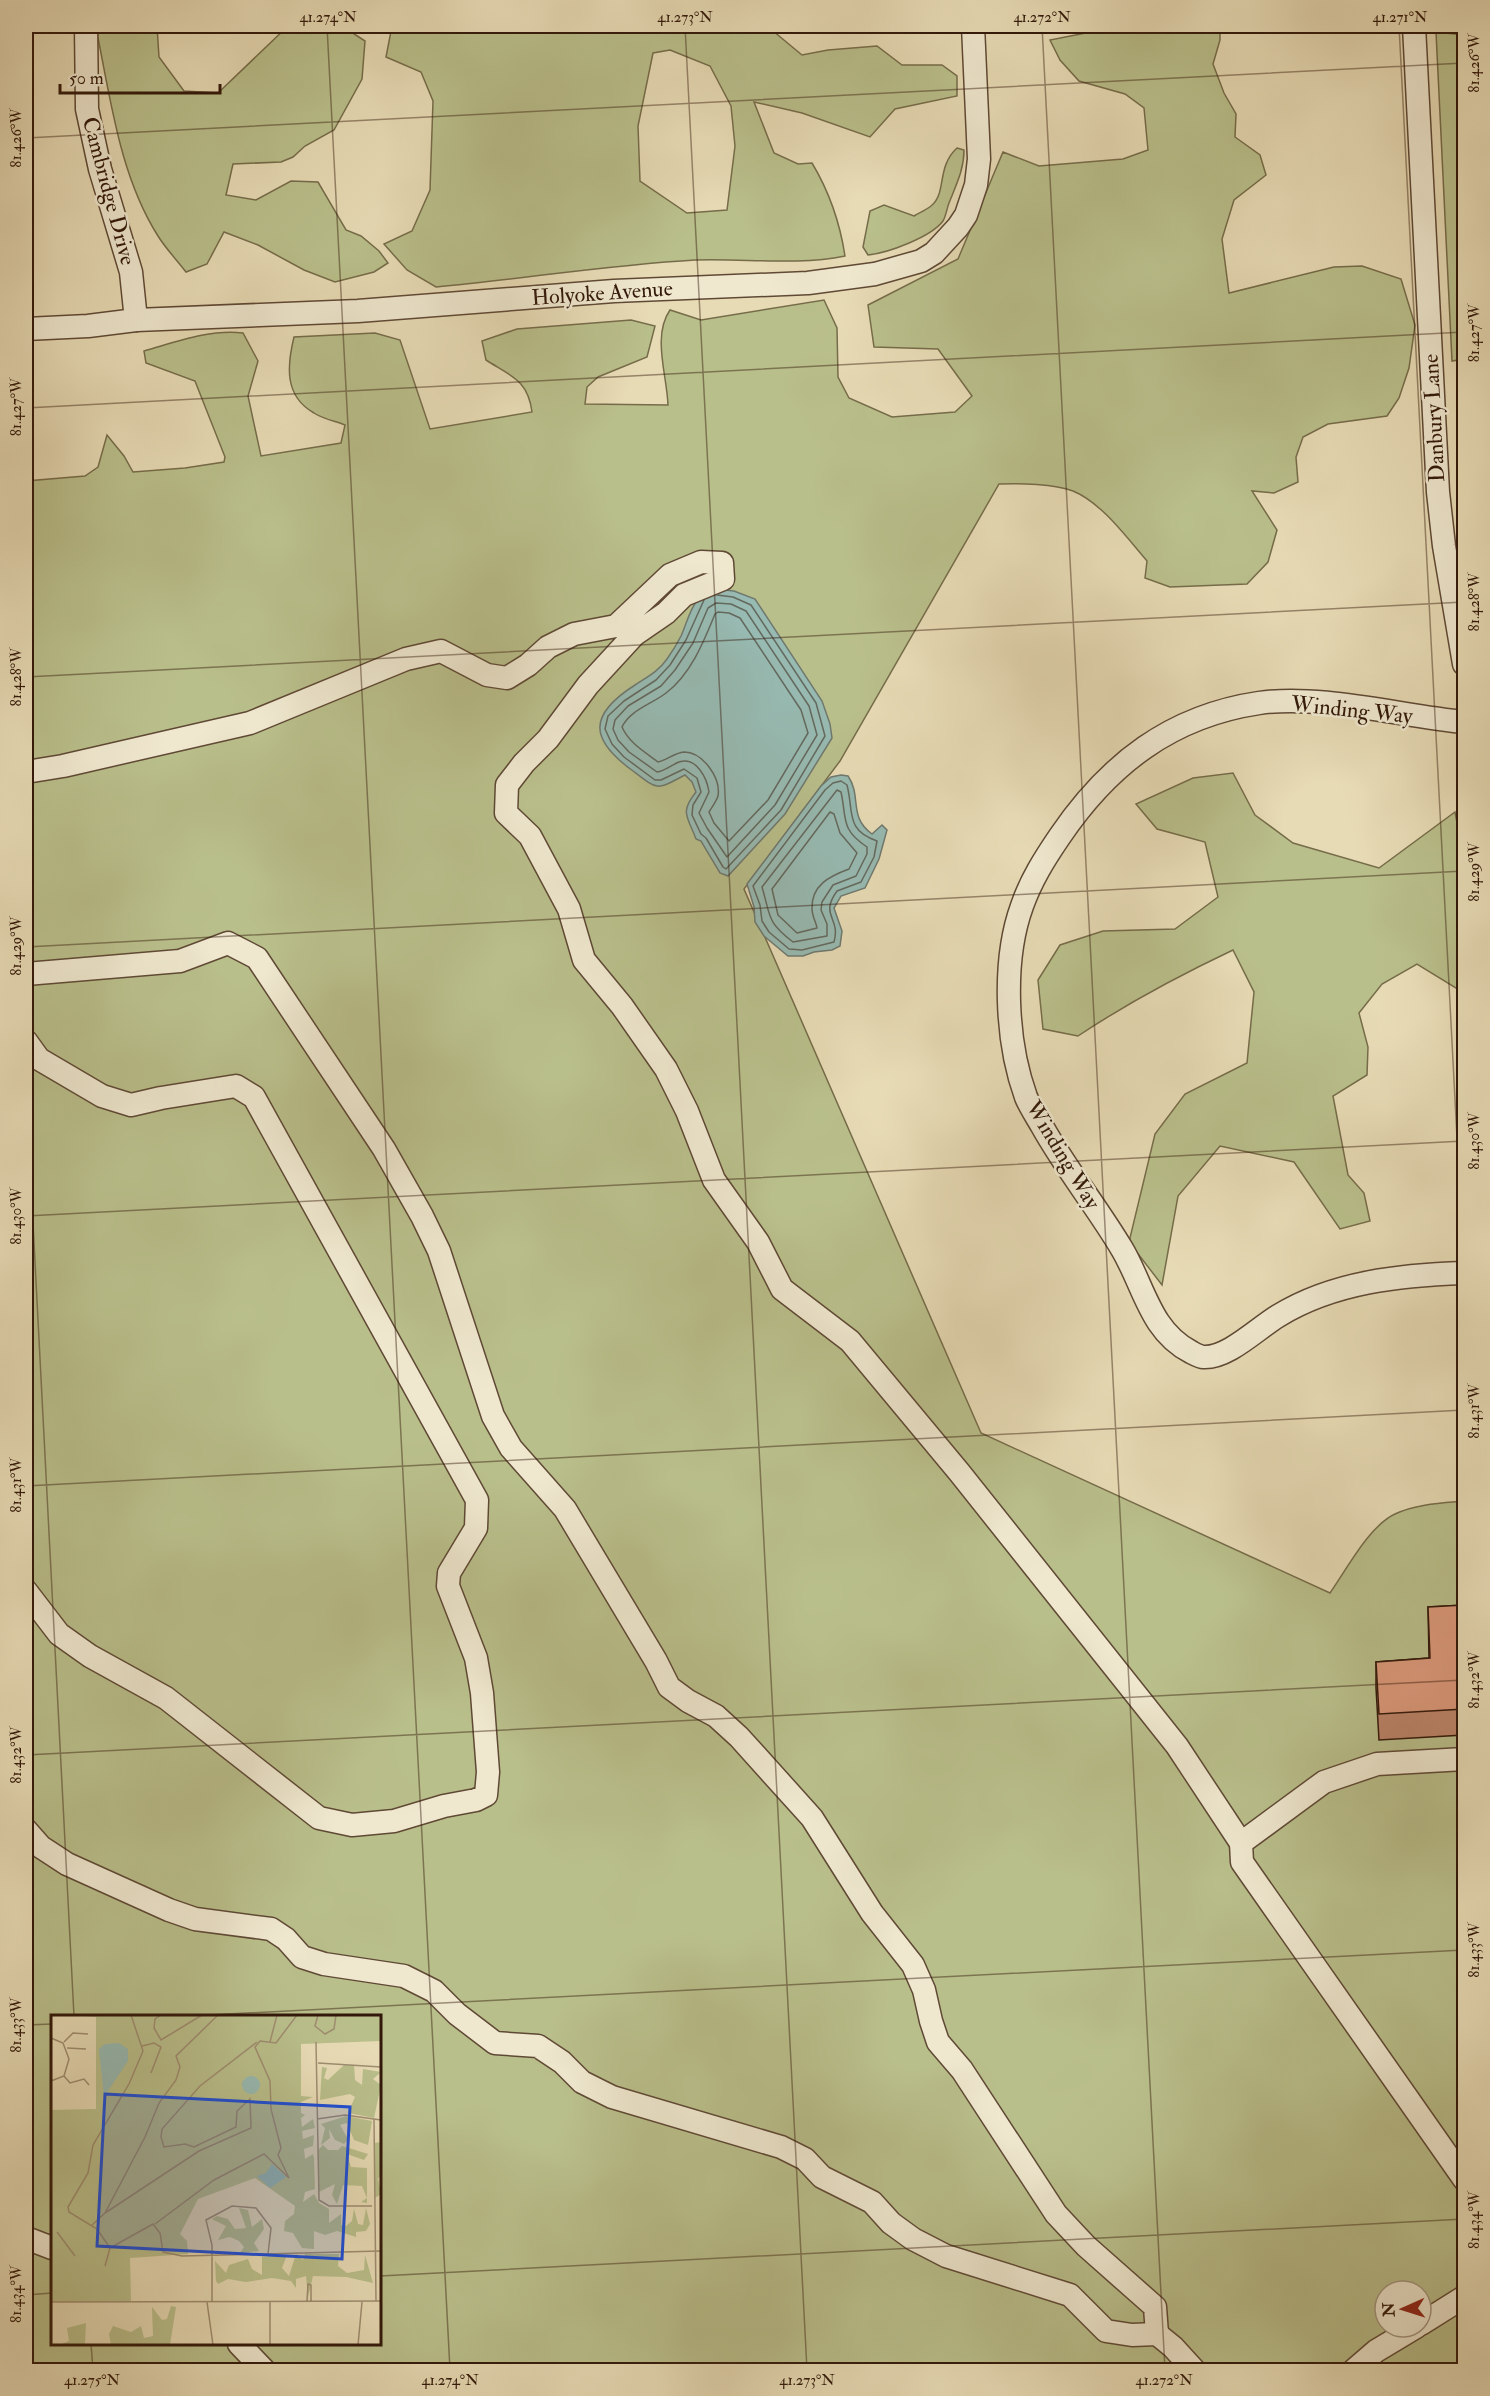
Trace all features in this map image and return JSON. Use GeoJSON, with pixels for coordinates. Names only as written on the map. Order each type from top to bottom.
{"type":"FeatureCollection","features":[{"type":"Feature","properties":{"kind":"street","name":"Cambridge Drive"},"geometry":{"type":"LineString","coordinates":[[86,26],[87,109],[100,169],[131,272],[136,320]]}},
{"type":"Feature","properties":{"kind":"street","name":"Holyoke Avenue"},"geometry":{"type":"LineString","coordinates":[[26,329],[88,326],[136,320],[358,311],[614,291],[808,283],[875,274],[921,261],[934,253],[958,226],[966,214],[976,185],[979,159],[973,26]]}},
{"type":"Feature","properties":{"kind":"street","name":"Danbury Lane"},"geometry":{"type":"LineString","coordinates":[[1414,26],[1438,492],[1444,546],[1464,664]]}},
{"type":"Feature","properties":{"kind":"street"},"geometry":{"type":"LineString","coordinates":[[26,772],[63,766],[250,723],[406,658],[441,651],[487,675],[507,678],[528,665],[548,647],[574,634],[616,627],[670,575],[701,562],[722,563],[723,579],[684,595],[666,613],[634,635],[588,685],[548,739],[507,784],[506,813],[530,836],[569,909],[584,960],[622,1006],[666,1070],[687,1111],[714,1180],[758,1242],[782,1289],[850,1341],[951,1463],[1177,1746],[1241,1843],[1242,1862],[1464,2179]]}},
{"type":"Feature","properties":{"kind":"street","name":"Winding Way"},"geometry":{"type":"LineString","coordinates":[[1464,722],[1421,718],[1322,702],[1262,702],[1225,710],[1188,723],[1138,751],[1121,763],[1082,804],[1039,866],[1021,908],[1013,944],[1009,991],[1013,1048],[1027,1098],[1054,1148],[1123,1251],[1157,1324],[1176,1344],[1202,1358],[1223,1353],[1278,1315],[1311,1299],[1346,1287],[1416,1275],[1464,1273]]}},
{"type":"Feature","properties":{"kind":"street"},"geometry":{"type":"LineString","coordinates":[[26,974],[180,961],[228,943],[257,958],[384,1149],[422,1216],[439,1251],[493,1416],[511,1448],[565,1509],[656,1661],[669,1687],[688,1701],[716,1716],[739,1737],[812,1818],[872,1913],[913,1965],[924,1990],[938,2042],[962,2070],[1056,2214],[1093,2253],[1155,2307],[1157,2334]]}},
{"type":"Feature","properties":{"kind":"street"},"geometry":{"type":"LineString","coordinates":[[26,1041],[39,1059],[102,1096],[131,1105],[236,1086],[254,1097],[477,1500],[476,1528],[449,1573],[448,1586],[476,1658],[482,1693],[488,1772],[486,1795],[476,1800],[444,1806],[394,1821],[352,1826],[319,1818],[166,1698],[90,1656],[60,1634],[26,1591]]}},
{"type":"Feature","properties":{"kind":"street"},"geometry":{"type":"LineString","coordinates":[[1241,1843],[1324,1782],[1377,1764],[1464,1759]]}},
{"type":"Feature","properties":{"kind":"street"},"geometry":{"type":"LineString","coordinates":[[26,1830],[41,1847],[67,1864],[169,1910],[195,1919],[271,1929],[286,1939],[302,1957],[324,1964],[404,1976],[434,1991],[458,2014],[495,2043],[538,2046],[562,2062],[582,2082],[612,2097],[781,2147],[805,2159],[822,2177],[872,2202],[891,2223],[914,2240],[946,2256],[1070,2295],[1106,2331],[1132,2335],[1157,2334],[1173,2347],[1194,2370]]}},
{"type":"Feature","properties":{"kind":"street"},"geometry":{"type":"LineString","coordinates":[[26,2238],[51,2248]]}},
{"type":"Feature","properties":{"kind":"street"},"geometry":{"type":"LineString","coordinates":[[1433,2316],[1464,2297]]}},
{"type":"Feature","properties":{"kind":"street"},"geometry":{"type":"LineString","coordinates":[[1354,2370],[1376,2351],[1396,2339]]}},
{"type":"Feature","properties":{"kind":"street"},"geometry":{"type":"LineString","coordinates":[[241,2345],[264,2370]]}},
{"type":"Feature","properties":{"kind":"green space"},"geometry":{"type":"Polygon","coordinates":[[[98,26],[157,26],[159,57],[184,91],[218,93],[288,26],[342,26],[365,41],[362,79],[334,130],[305,146],[293,157],[281,162],[233,164],[226,195],[256,200],[291,181],[318,182],[346,230],[361,236],[379,251],[388,263],[374,272],[335,282],[304,270],[258,245],[224,232],[207,264],[186,272],[158,236],[134,189],[112,111],[97,33],[98,26]]]}},
{"type":"Feature","properties":{"kind":"green space"},"geometry":{"type":"Polygon","coordinates":[[[392,26],[767,26],[802,55],[828,50],[877,46],[902,65],[942,65],[957,76],[957,96],[895,109],[870,137],[802,113],[754,102],[774,153],[798,164],[812,163],[833,208],[845,256],[808,261],[662,262],[436,287],[407,270],[384,244],[412,231],[430,190],[433,101],[421,72],[386,57],[392,26]],[[670,50],[653,53],[638,126],[640,181],[687,213],[727,210],[735,146],[731,106],[710,66],[670,50]]]}},
{"type":"Feature","properties":{"kind":"green space"},"geometry":{"type":"Polygon","coordinates":[[[1220,26],[1220,40],[1213,64],[1224,93],[1236,114],[1235,137],[1260,155],[1266,175],[1234,200],[1222,239],[1229,293],[1334,267],[1362,266],[1401,279],[1415,325],[1409,368],[1399,398],[1387,416],[1328,424],[1303,437],[1296,457],[1298,482],[1274,493],[1252,491],[1277,530],[1268,562],[1247,584],[1170,587],[1145,578],[1147,561],[1104,512],[1084,497],[1073,491],[1056,487],[999,484],[840,761],[744,889],[981,1433],[1330,1593],[1367,1538],[1385,1520],[1412,1508],[1464,1501],[1464,2370],[26,2370],[26,481],[85,476],[98,467],[107,435],[124,456],[133,472],[224,462],[225,457],[195,381],[146,363],[144,351],[193,337],[230,332],[243,333],[258,361],[248,396],[261,456],[341,443],[345,425],[314,413],[297,398],[293,389],[289,369],[294,337],[375,333],[400,340],[430,429],[532,412],[527,393],[517,380],[486,360],[482,341],[517,329],[631,320],[655,326],[647,357],[598,377],[587,387],[585,404],[668,405],[661,344],[665,320],[670,310],[701,320],[824,300],[837,328],[838,377],[849,398],[892,417],[955,412],[972,396],[938,349],[874,347],[868,305],[958,259],[1003,152],[1039,166],[1123,159],[1148,150],[1144,108],[1125,94],[1079,81],[1060,60],[1050,40],[1106,29],[1220,26]]]}},
{"type":"Feature","properties":{"kind":"green space"},"geometry":{"type":"Polygon","coordinates":[[[1436,32],[1464,35],[1464,359],[1452,361],[1436,32]]]}},
{"type":"Feature","properties":{"kind":"green space"},"geometry":{"type":"Polygon","coordinates":[[[957,148],[964,150],[963,164],[943,221],[929,233],[908,243],[868,255],[863,247],[870,211],[884,205],[914,216],[929,207],[939,195],[946,163],[957,148]]]}},
{"type":"Feature","properties":{"kind":"green space"},"geometry":{"type":"Polygon","coordinates":[[[1233,773],[1255,815],[1293,843],[1379,868],[1455,812],[1464,860],[1464,993],[1417,964],[1382,984],[1359,1013],[1368,1047],[1367,1075],[1333,1096],[1348,1175],[1364,1193],[1370,1221],[1340,1229],[1294,1162],[1220,1146],[1178,1196],[1162,1285],[1129,1242],[1155,1134],[1185,1094],[1247,1063],[1254,992],[1233,950],[1154,990],[1078,1036],[1043,1029],[1038,980],[1060,945],[1103,931],[1175,929],[1218,897],[1205,842],[1157,829],[1136,804],[1193,778],[1233,773]]]}},
{"type":"Feature","properties":{"kind":"water"},"geometry":{"type":"Polygon","coordinates":[[[714,589],[734,591],[755,599],[822,701],[832,738],[785,814],[728,876],[720,873],[701,841],[696,839],[688,820],[686,810],[696,792],[692,782],[685,775],[663,786],[653,785],[608,748],[602,738],[600,727],[602,717],[620,696],[664,664],[673,651],[697,600],[714,589]]]}},
{"type":"Feature","properties":{"kind":"water"},"geometry":{"type":"Polygon","coordinates":[[[848,776],[852,784],[860,821],[865,827],[872,834],[882,825],[887,830],[879,859],[865,888],[841,896],[834,908],[842,931],[840,946],[803,956],[788,956],[764,936],[755,922],[754,907],[747,884],[821,786],[831,777],[848,776]]]}},
{"type":"Feature","properties":{"kind":"building"},"geometry":{"type":"Polygon","coordinates":[[[1464,1605],[1464,1709],[1379,1714],[1376,1662],[1430,1658],[1428,1607],[1464,1605]]]}}]}
